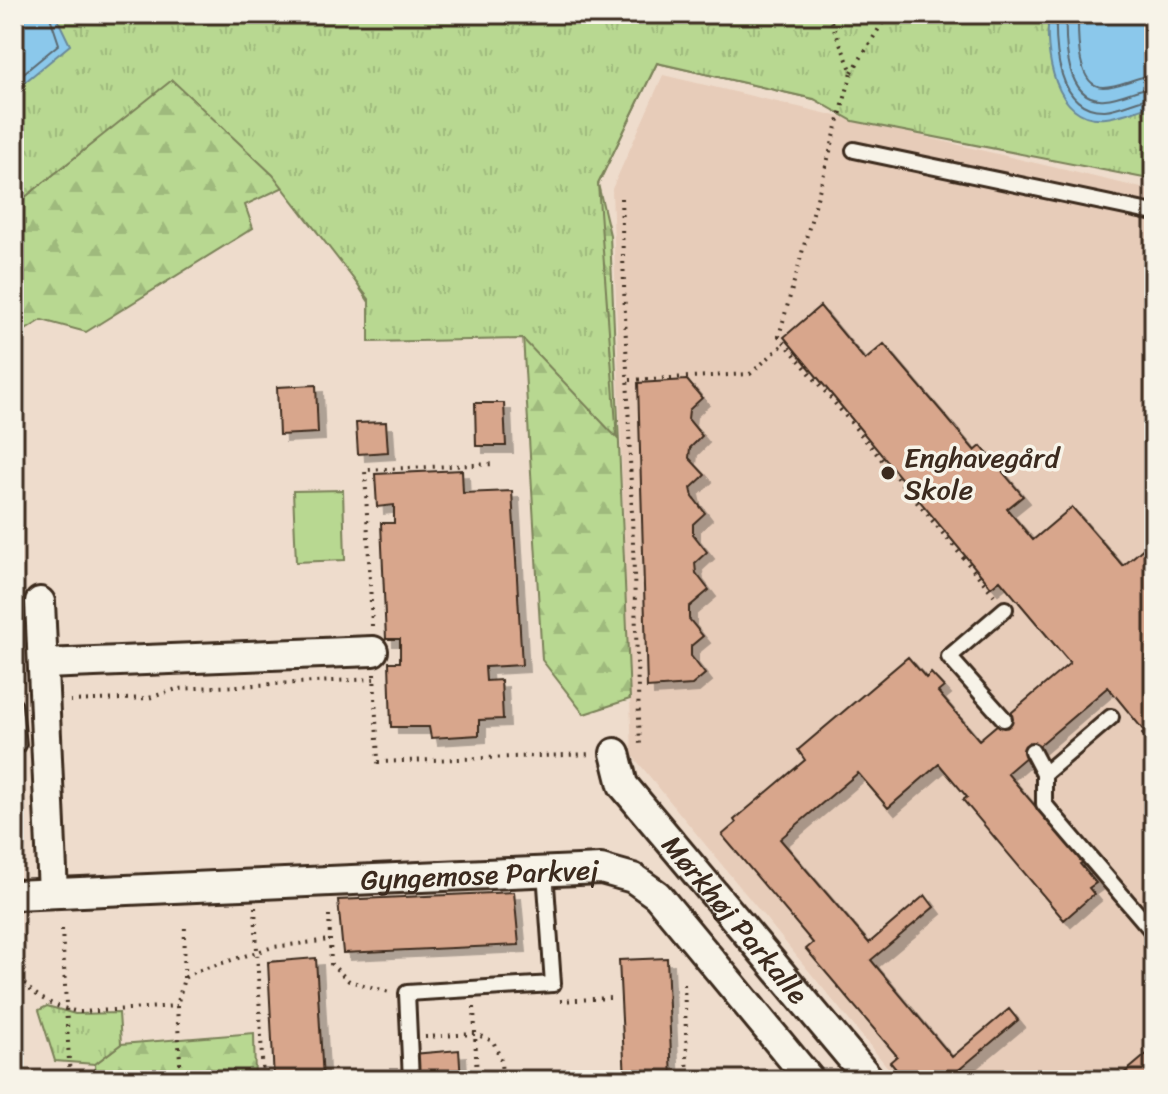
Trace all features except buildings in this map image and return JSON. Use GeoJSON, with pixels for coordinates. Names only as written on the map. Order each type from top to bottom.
{"type":"FeatureCollection","features":[{"type":"Feature","properties":{"kind":"street"},"geometry":{"type":"LineString","coordinates":[[40,602],[53,893]]}},
{"type":"Feature","properties":{"kind":"street"},"geometry":{"type":"LineString","coordinates":[[44,664],[373,665]]}},
{"type":"Feature","properties":{"kind":"street","name":"Mørkhøj Parkalle"},"geometry":{"type":"LineString","coordinates":[[615,753],[623,785],[870,1080]]}},
{"type":"Feature","properties":{"kind":"street","name":"Gyngemose Parkvej"},"geometry":{"type":"LineString","coordinates":[[14,895],[601,869],[633,878],[657,895],[810,1080]]}},
{"type":"Feature","properties":{"kind":"lane"},"geometry":{"type":"LineString","coordinates":[[854,150],[1154,213]]}},
{"type":"Feature","properties":{"kind":"lane"},"geometry":{"type":"LineString","coordinates":[[1004,719],[949,657],[1005,609]]}},
{"type":"Feature","properties":{"kind":"lane"},"geometry":{"type":"LineString","coordinates":[[14,706],[16,745],[47,743]]}},
{"type":"Feature","properties":{"kind":"lane"},"geometry":{"type":"LineString","coordinates":[[1044,774],[1111,717]]}},
{"type":"Feature","properties":{"kind":"lane"},"geometry":{"type":"LineString","coordinates":[[1032,751],[1044,774],[1044,804],[1154,933]]}},
{"type":"Feature","properties":{"kind":"lane"},"geometry":{"type":"LineString","coordinates":[[411,1080],[407,993],[553,984],[545,871]]}},
{"type":"Feature","properties":{"kind":"path"},"geometry":{"type":"LineString","coordinates":[[828,14],[852,72]]}},
{"type":"Feature","properties":{"kind":"path"},"geometry":{"type":"LineString","coordinates":[[888,14],[852,72],[779,336],[1005,609]]}},
{"type":"Feature","properties":{"kind":"path"},"geometry":{"type":"LineString","coordinates":[[621,198],[640,756],[623,785]]}},
{"type":"Feature","properties":{"kind":"path"},"geometry":{"type":"LineString","coordinates":[[629,380],[750,374],[784,344]]}},
{"type":"Feature","properties":{"kind":"path"},"geometry":{"type":"LineString","coordinates":[[494,464],[365,470],[378,762],[615,753]]}},
{"type":"Feature","properties":{"kind":"path"},"geometry":{"type":"LineString","coordinates":[[46,702],[149,698],[177,689],[373,665]]}},
{"type":"Feature","properties":{"kind":"path"},"geometry":{"type":"LineString","coordinates":[[329,915],[331,964],[349,981],[390,992],[407,993]]}},
{"type":"Feature","properties":{"kind":"path"},"geometry":{"type":"LineString","coordinates":[[255,919],[263,1080]]}},
{"type":"Feature","properties":{"kind":"path"},"geometry":{"type":"LineString","coordinates":[[181,1080],[177,1006],[184,978],[185,922]]}},
{"type":"Feature","properties":{"kind":"path"},"geometry":{"type":"LineString","coordinates":[[62,929],[70,1080]]}},
{"type":"Feature","properties":{"kind":"path"},"geometry":{"type":"LineString","coordinates":[[184,978],[197,971],[298,941],[329,940]]}},
{"type":"Feature","properties":{"kind":"path"},"geometry":{"type":"LineString","coordinates":[[14,971],[39,998],[66,1010],[80,1012],[177,1006]]}},
{"type":"Feature","properties":{"kind":"path"},"geometry":{"type":"LineString","coordinates":[[553,984],[554,1001],[610,998]]}},
{"type":"Feature","properties":{"kind":"path"},"geometry":{"type":"LineString","coordinates":[[684,984],[688,1080]]}},
{"type":"Feature","properties":{"kind":"path"},"geometry":{"type":"LineString","coordinates":[[473,989],[477,1080]]}},
{"type":"Feature","properties":{"kind":"path"},"geometry":{"type":"LineString","coordinates":[[409,1038],[475,1034],[493,1041],[501,1060],[502,1080]]}},
{"type":"Feature","properties":{"kind":"shaded area","name":"Enghavegård Skole"},"geometry":{"type":"Polygon","coordinates":[[[663,75],[1154,191],[1154,1080],[898,1080],[632,755],[612,189],[663,75]]]}},
{"type":"Feature","properties":{"kind":"green space"},"geometry":{"type":"Polygon","coordinates":[[[14,14],[1154,14],[1154,180],[853,121],[814,99],[657,63],[598,184],[617,438],[523,339],[369,342],[369,299],[273,175],[172,80],[14,206],[14,14]]]}},
{"type":"Feature","properties":{"kind":"green space"},"geometry":{"type":"Polygon","coordinates":[[[782,14],[814,99],[657,63],[598,184],[610,235],[630,699],[584,714],[542,660],[517,234],[369,302],[290,184],[245,205],[253,228],[86,332],[42,320],[14,337],[14,206],[95,141],[40,70],[533,73],[782,14]]]}},
{"type":"Feature","properties":{"kind":"green space"},"geometry":{"type":"Polygon","coordinates":[[[343,490],[345,560],[296,562],[293,491],[343,490]]]}},
{"type":"Feature","properties":{"kind":"green space"},"geometry":{"type":"Polygon","coordinates":[[[47,1006],[75,1014],[119,1013],[121,1044],[95,1064],[55,1061],[39,1010],[47,1006]]]}},
{"type":"Feature","properties":{"kind":"green space"},"geometry":{"type":"Polygon","coordinates":[[[254,1033],[255,1080],[96,1080],[95,1064],[121,1044],[254,1033]]]}},
{"type":"Feature","properties":{"kind":"water"},"geometry":{"type":"Polygon","coordinates":[[[14,14],[55,14],[70,45],[14,91],[14,14]]]}},
{"type":"Feature","properties":{"kind":"water"},"geometry":{"type":"Polygon","coordinates":[[[1049,14],[1154,14],[1154,104],[1106,118],[1088,117],[1074,109],[1056,82],[1051,65],[1049,14]]]}},
{"type":"Feature","properties":{"kind":"place","name":"Enghavegård Skole"},"geometry":{"type":"Point","coordinates":[888,473]}}]}
